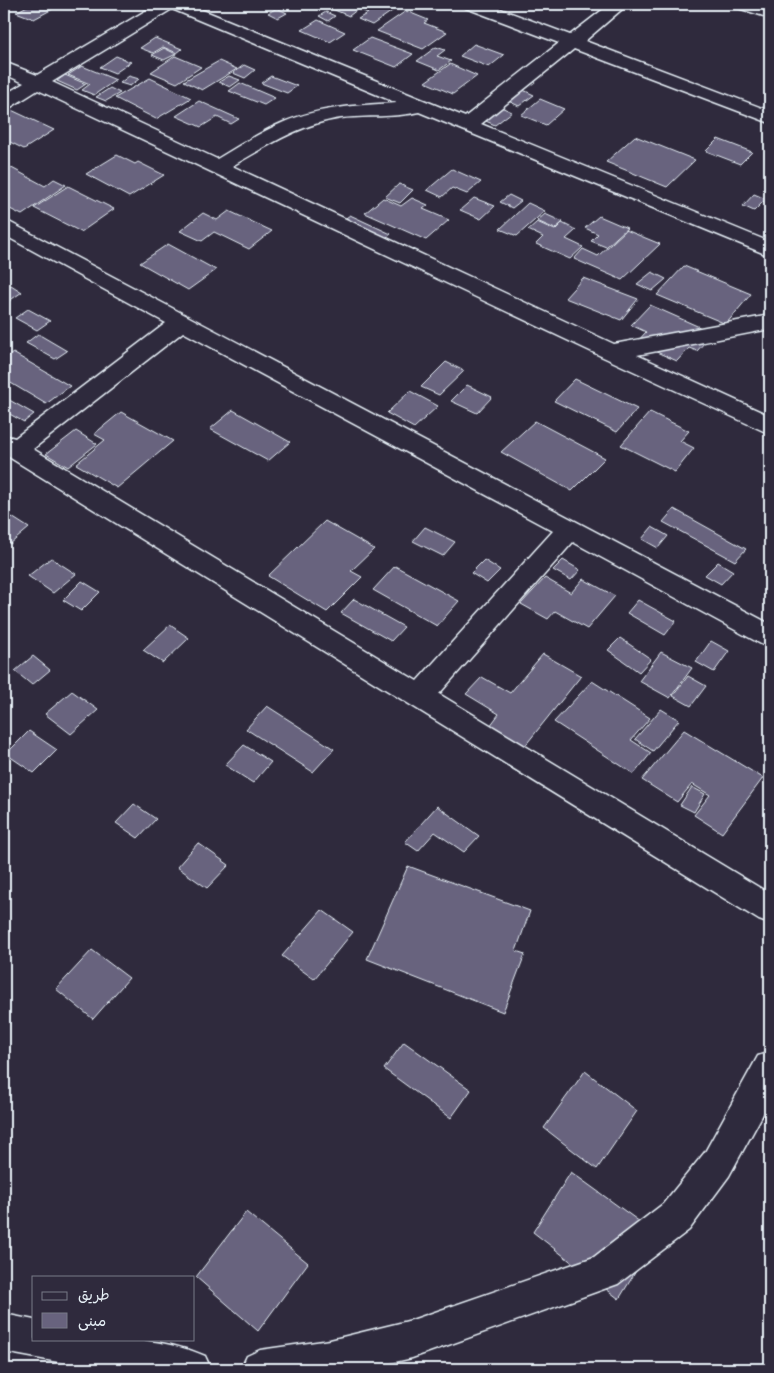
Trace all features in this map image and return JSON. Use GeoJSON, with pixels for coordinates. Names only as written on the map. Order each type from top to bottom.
{"type":"FeatureCollection","features":[{"type":"Feature","properties":{"kind":"street"},"geometry":{"type":"LineString","coordinates":[[4,103],[170,4]]}},
{"type":"Feature","properties":{"kind":"street"},"geometry":{"type":"LineString","coordinates":[[174,4],[770,250]]}},
{"type":"Feature","properties":{"kind":"street"},"geometry":{"type":"LineString","coordinates":[[472,4],[770,117]]}},
{"type":"Feature","properties":{"kind":"street"},"geometry":{"type":"LineString","coordinates":[[467,125],[620,4]]}},
{"type":"Feature","properties":{"kind":"street"},"geometry":{"type":"LineString","coordinates":[[744,4],[770,13]]}},
{"type":"Feature","properties":{"kind":"street"},"geometry":{"type":"LineString","coordinates":[[4,67],[770,426]]}},
{"type":"Feature","properties":{"kind":"street"},"geometry":{"type":"LineString","coordinates":[[217,167],[301,122],[324,116],[420,106]]}},
{"type":"Feature","properties":{"kind":"street"},"geometry":{"type":"LineString","coordinates":[[4,227],[770,636]]}},
{"type":"Feature","properties":{"kind":"street"},"geometry":{"type":"LineString","coordinates":[[182,322],[10,446],[770,910]]}},
{"type":"Feature","properties":{"kind":"street"},"geometry":{"type":"LineString","coordinates":[[611,352],[770,322]]}},
{"type":"Feature","properties":{"kind":"street"},"geometry":{"type":"LineString","coordinates":[[421,696],[570,529]]}},
{"type":"Feature","properties":{"kind":"street"},"geometry":{"type":"LineString","coordinates":[[260,1369],[330,1359],[412,1338],[604,1271],[676,1217],[717,1164],[770,1068]]}},
{"type":"Feature","properties":{"kind":"street"},"geometry":{"type":"LineString","coordinates":[[4,1333],[32,1338]]}},
{"type":"Feature","properties":{"kind":"street"},"geometry":{"type":"LineString","coordinates":[[41,1340],[192,1369]]}},
{"type":"Feature","properties":{"kind":"building"},"geometry":{"type":"Polygon","coordinates":[[[31,4],[62,4],[34,19],[16,12],[31,4]]]}},
{"type":"Feature","properties":{"kind":"building"},"geometry":{"type":"Polygon","coordinates":[[[339,4],[390,4],[398,7],[372,25],[358,19],[368,13],[358,9],[349,16],[332,9],[339,4]]]}},
{"type":"Feature","properties":{"kind":"building"},"geometry":{"type":"Polygon","coordinates":[[[277,8],[287,13],[278,18],[268,13],[277,8]]]}},
{"type":"Feature","properties":{"kind":"building"},"geometry":{"type":"Polygon","coordinates":[[[406,11],[428,20],[424,23],[447,32],[423,49],[377,31],[406,11]]]}},
{"type":"Feature","properties":{"kind":"building"},"geometry":{"type":"Polygon","coordinates":[[[326,12],[335,16],[328,21],[319,16],[326,12]]]}},
{"type":"Feature","properties":{"kind":"building"},"geometry":{"type":"Polygon","coordinates":[[[318,20],[345,32],[330,42],[302,30],[318,20]]]}},
{"type":"Feature","properties":{"kind":"building"},"geometry":{"type":"Polygon","coordinates":[[[155,38],[182,49],[177,53],[163,47],[153,53],[140,48],[155,38]]]}},
{"type":"Feature","properties":{"kind":"building"},"geometry":{"type":"Polygon","coordinates":[[[370,38],[413,54],[396,67],[353,50],[370,38]]]}},
{"type":"Feature","properties":{"kind":"building"},"geometry":{"type":"Polygon","coordinates":[[[474,44],[504,55],[489,67],[460,56],[474,44]]]}},
{"type":"Feature","properties":{"kind":"building"},"geometry":{"type":"Polygon","coordinates":[[[436,47],[445,50],[437,56],[451,61],[439,70],[417,61],[436,47]]]}},
{"type":"Feature","properties":{"kind":"building"},"geometry":{"type":"Polygon","coordinates":[[[164,48],[176,54],[164,60],[152,55],[164,48]]]}},
{"type":"Feature","properties":{"kind":"building"},"geometry":{"type":"Polygon","coordinates":[[[116,56],[131,62],[115,73],[100,67],[116,56]]]}},
{"type":"Feature","properties":{"kind":"building"},"geometry":{"type":"Polygon","coordinates":[[[175,56],[201,67],[177,83],[151,72],[175,56]]]}},
{"type":"Feature","properties":{"kind":"building"},"geometry":{"type":"Polygon","coordinates":[[[219,61],[237,69],[202,90],[184,81],[219,61]]]}},
{"type":"Feature","properties":{"kind":"building"},"geometry":{"type":"Polygon","coordinates":[[[450,64],[477,76],[453,94],[425,82],[450,64]]]}},
{"type":"Feature","properties":{"kind":"building"},"geometry":{"type":"Polygon","coordinates":[[[244,65],[255,70],[245,78],[233,73],[244,65]]]}},
{"type":"Feature","properties":{"kind":"building"},"geometry":{"type":"Polygon","coordinates":[[[82,66],[116,80],[94,95],[82,90],[90,84],[68,75],[82,66]]]}},
{"type":"Feature","properties":{"kind":"building"},"geometry":{"type":"Polygon","coordinates":[[[65,75],[86,84],[77,90],[57,81],[65,75]]]}},
{"type":"Feature","properties":{"kind":"building"},"geometry":{"type":"Polygon","coordinates":[[[129,76],[139,79],[130,86],[120,83],[129,76]]]}},
{"type":"Feature","properties":{"kind":"building"},"geometry":{"type":"Polygon","coordinates":[[[229,76],[240,80],[230,87],[219,82],[229,76]]]}},
{"type":"Feature","properties":{"kind":"building"},"geometry":{"type":"Polygon","coordinates":[[[271,76],[297,86],[287,93],[261,83],[271,76]]]}},
{"type":"Feature","properties":{"kind":"building"},"geometry":{"type":"Polygon","coordinates":[[[150,78],[191,98],[156,119],[115,98],[150,78]]]}},
{"type":"Feature","properties":{"kind":"building"},"geometry":{"type":"Polygon","coordinates":[[[240,83],[275,98],[264,105],[229,91],[240,83]]]}},
{"type":"Feature","properties":{"kind":"building"},"geometry":{"type":"Polygon","coordinates":[[[110,88],[120,93],[106,101],[96,97],[110,88]]]}},
{"type":"Feature","properties":{"kind":"building"},"geometry":{"type":"Polygon","coordinates":[[[521,89],[534,95],[519,106],[506,100],[521,89]]]}},
{"type":"Feature","properties":{"kind":"building"},"geometry":{"type":"Polygon","coordinates":[[[540,99],[564,109],[546,125],[521,115],[540,99]]]}},
{"type":"Feature","properties":{"kind":"building"},"geometry":{"type":"Polygon","coordinates":[[[199,101],[239,119],[231,124],[217,117],[201,127],[176,116],[199,101]]]}},
{"type":"Feature","properties":{"kind":"building"},"geometry":{"type":"Polygon","coordinates":[[[499,106],[512,112],[495,125],[481,119],[499,106]]]}},
{"type":"Feature","properties":{"kind":"building"},"geometry":{"type":"Polygon","coordinates":[[[5,107],[54,130],[24,149],[4,139],[5,107]]]}},
{"type":"Feature","properties":{"kind":"building"},"geometry":{"type":"Polygon","coordinates":[[[635,136],[695,160],[667,187],[606,162],[635,136]]]}},
{"type":"Feature","properties":{"kind":"building"},"geometry":{"type":"Polygon","coordinates":[[[718,139],[752,152],[740,164],[706,151],[718,139]]]}},
{"type":"Feature","properties":{"kind":"building"},"geometry":{"type":"Polygon","coordinates":[[[117,155],[135,164],[138,162],[164,175],[129,197],[86,174],[117,155]]]}},
{"type":"Feature","properties":{"kind":"building"},"geometry":{"type":"Polygon","coordinates":[[[6,165],[45,186],[54,179],[66,185],[22,215],[4,206],[4,167],[6,165]]]}},
{"type":"Feature","properties":{"kind":"building"},"geometry":{"type":"Polygon","coordinates":[[[452,169],[481,182],[467,194],[452,188],[442,197],[427,190],[452,169]]]}},
{"type":"Feature","properties":{"kind":"building"},"geometry":{"type":"Polygon","coordinates":[[[399,184],[413,190],[400,203],[385,197],[399,184]]]}},
{"type":"Feature","properties":{"kind":"building"},"geometry":{"type":"Polygon","coordinates":[[[68,186],[114,209],[81,232],[34,208],[68,186]]]}},
{"type":"Feature","properties":{"kind":"building"},"geometry":{"type":"Polygon","coordinates":[[[754,194],[766,199],[754,211],[743,206],[754,194]]]}},
{"type":"Feature","properties":{"kind":"building"},"geometry":{"type":"Polygon","coordinates":[[[509,195],[521,201],[512,208],[500,202],[509,195]]]}},
{"type":"Feature","properties":{"kind":"building"},"geometry":{"type":"Polygon","coordinates":[[[383,198],[401,206],[412,198],[428,205],[423,209],[449,220],[426,240],[365,213],[383,198]]]}},
{"type":"Feature","properties":{"kind":"building"},"geometry":{"type":"Polygon","coordinates":[[[474,198],[495,206],[481,219],[460,210],[474,198]]]}},
{"type":"Feature","properties":{"kind":"building"},"geometry":{"type":"Polygon","coordinates":[[[528,203],[545,211],[517,236],[500,229],[528,203]]]}},
{"type":"Feature","properties":{"kind":"building"},"geometry":{"type":"Polygon","coordinates":[[[229,211],[272,231],[249,249],[214,232],[202,241],[180,231],[203,213],[217,220],[229,211]]]}},
{"type":"Feature","properties":{"kind":"building"},"geometry":{"type":"Polygon","coordinates":[[[545,214],[563,222],[555,229],[537,221],[545,214]]]}},
{"type":"Feature","properties":{"kind":"building"},"geometry":{"type":"Polygon","coordinates":[[[350,215],[391,234],[380,242],[339,223],[350,215]]]}},
{"type":"Feature","properties":{"kind":"building"},"geometry":{"type":"Polygon","coordinates":[[[599,216],[627,228],[606,247],[591,241],[598,234],[585,228],[599,216]]]}},
{"type":"Feature","properties":{"kind":"building"},"geometry":{"type":"Polygon","coordinates":[[[537,222],[555,230],[562,223],[576,230],[566,239],[583,247],[570,259],[536,244],[543,237],[528,230],[537,222]]]}},
{"type":"Feature","properties":{"kind":"building"},"geometry":{"type":"Polygon","coordinates":[[[626,230],[660,244],[622,280],[574,259],[583,249],[598,256],[626,230]]]}},
{"type":"Feature","properties":{"kind":"building"},"geometry":{"type":"Polygon","coordinates":[[[168,244],[216,270],[188,290],[140,263],[168,244]]]}},
{"type":"Feature","properties":{"kind":"building"},"geometry":{"type":"Polygon","coordinates":[[[684,266],[751,294],[726,324],[657,295],[684,266]]]}},
{"type":"Feature","properties":{"kind":"building"},"geometry":{"type":"Polygon","coordinates":[[[652,272],[666,279],[652,291],[637,284],[652,272]]]}},
{"type":"Feature","properties":{"kind":"building"},"geometry":{"type":"Polygon","coordinates":[[[583,278],[638,299],[621,320],[565,298],[583,278]]]}},
{"type":"Feature","properties":{"kind":"building"},"geometry":{"type":"Polygon","coordinates":[[[11,285],[22,292],[9,301],[4,297],[4,290],[11,285]]]}},
{"type":"Feature","properties":{"kind":"building"},"geometry":{"type":"Polygon","coordinates":[[[650,305],[713,333],[697,351],[689,348],[677,361],[636,343],[646,332],[631,325],[650,305]]]}},
{"type":"Feature","properties":{"kind":"building"},"geometry":{"type":"Polygon","coordinates":[[[28,309],[50,321],[37,330],[15,318],[28,309]]]}},
{"type":"Feature","properties":{"kind":"building"},"geometry":{"type":"Polygon","coordinates":[[[38,334],[67,351],[55,359],[26,343],[38,334]]]}},
{"type":"Feature","properties":{"kind":"building"},"geometry":{"type":"Polygon","coordinates":[[[13,353],[70,386],[46,404],[4,379],[4,359],[13,353]]]}},
{"type":"Feature","properties":{"kind":"building"},"geometry":{"type":"Polygon","coordinates":[[[446,362],[464,371],[439,395],[421,387],[446,362]]]}},
{"type":"Feature","properties":{"kind":"building"},"geometry":{"type":"Polygon","coordinates":[[[575,379],[637,409],[617,432],[554,401],[575,379]]]}},
{"type":"Feature","properties":{"kind":"building"},"geometry":{"type":"Polygon","coordinates":[[[467,385],[492,397],[477,413],[451,401],[467,385]]]}},
{"type":"Feature","properties":{"kind":"building"},"geometry":{"type":"Polygon","coordinates":[[[410,391],[438,406],[414,428],[387,413],[410,391]]]}},
{"type":"Feature","properties":{"kind":"building"},"geometry":{"type":"Polygon","coordinates":[[[4,397],[34,414],[24,422],[4,411],[4,397]]]}},
{"type":"Feature","properties":{"kind":"building"},"geometry":{"type":"Polygon","coordinates":[[[233,410],[290,442],[268,461],[210,429],[233,410]]]}},
{"type":"Feature","properties":{"kind":"building"},"geometry":{"type":"Polygon","coordinates":[[[121,412],[173,441],[117,488],[76,464],[105,440],[94,434],[121,412]]]}},
{"type":"Feature","properties":{"kind":"building"},"geometry":{"type":"Polygon","coordinates":[[[650,412],[689,431],[680,441],[694,448],[675,472],[621,445],[650,412]]]}},
{"type":"Feature","properties":{"kind":"building"},"geometry":{"type":"Polygon","coordinates":[[[535,421],[605,458],[572,491],[501,452],[535,421]]]}},
{"type":"Feature","properties":{"kind":"building"},"geometry":{"type":"Polygon","coordinates":[[[76,431],[97,444],[68,467],[46,454],[76,431]]]}},
{"type":"Feature","properties":{"kind":"building"},"geometry":{"type":"Polygon","coordinates":[[[674,509],[746,549],[735,561],[663,522],[674,509]]]}},
{"type":"Feature","properties":{"kind":"building"},"geometry":{"type":"Polygon","coordinates":[[[4,512],[29,528],[10,544],[4,539],[4,512]]]}},
{"type":"Feature","properties":{"kind":"building"},"geometry":{"type":"Polygon","coordinates":[[[325,521],[374,549],[351,571],[362,577],[327,612],[268,576],[325,521]]]}},
{"type":"Feature","properties":{"kind":"building"},"geometry":{"type":"Polygon","coordinates":[[[425,527],[455,542],[443,556],[413,541],[425,527]]]}},
{"type":"Feature","properties":{"kind":"building"},"geometry":{"type":"Polygon","coordinates":[[[652,527],[668,536],[658,548],[642,539],[652,527]]]}},
{"type":"Feature","properties":{"kind":"building"},"geometry":{"type":"Polygon","coordinates":[[[51,558],[76,574],[53,593],[28,576],[51,558]]]}},
{"type":"Feature","properties":{"kind":"building"},"geometry":{"type":"Polygon","coordinates":[[[484,560],[500,570],[487,583],[471,573],[484,560]]]}},
{"type":"Feature","properties":{"kind":"building"},"geometry":{"type":"Polygon","coordinates":[[[563,560],[580,570],[571,580],[553,570],[563,560]]]}},
{"type":"Feature","properties":{"kind":"building"},"geometry":{"type":"Polygon","coordinates":[[[718,562],[733,571],[721,584],[705,575],[718,562]]]}},
{"type":"Feature","properties":{"kind":"building"},"geometry":{"type":"Polygon","coordinates":[[[395,566],[459,601],[437,626],[373,590],[395,566]]]}},
{"type":"Feature","properties":{"kind":"building"},"geometry":{"type":"Polygon","coordinates":[[[545,578],[571,593],[583,579],[615,596],[587,629],[555,611],[548,619],[521,604],[545,578]]]}},
{"type":"Feature","properties":{"kind":"building"},"geometry":{"type":"Polygon","coordinates":[[[82,581],[100,592],[81,611],[63,600],[82,581]]]}},
{"type":"Feature","properties":{"kind":"building"},"geometry":{"type":"Polygon","coordinates":[[[354,599],[404,627],[391,641],[341,613],[354,599]]]}},
{"type":"Feature","properties":{"kind":"building"},"geometry":{"type":"Polygon","coordinates":[[[638,600],[676,621],[665,635],[627,613],[638,600]]]}},
{"type":"Feature","properties":{"kind":"building"},"geometry":{"type":"Polygon","coordinates":[[[170,625],[189,638],[163,663],[143,650],[170,625]]]}},
{"type":"Feature","properties":{"kind":"building"},"geometry":{"type":"Polygon","coordinates":[[[620,638],[651,659],[639,672],[608,650],[620,638]]]}},
{"type":"Feature","properties":{"kind":"building"},"geometry":{"type":"Polygon","coordinates":[[[711,641],[729,651],[714,672],[696,662],[711,641]]]}},
{"type":"Feature","properties":{"kind":"building"},"geometry":{"type":"Polygon","coordinates":[[[661,652],[692,668],[670,698],[639,681],[661,652]]]}},
{"type":"Feature","properties":{"kind":"building"},"geometry":{"type":"Polygon","coordinates":[[[543,654],[581,676],[524,747],[490,726],[499,714],[466,694],[482,677],[510,693],[543,654]]]}},
{"type":"Feature","properties":{"kind":"building"},"geometry":{"type":"Polygon","coordinates":[[[33,656],[50,670],[32,685],[15,671],[33,656]]]}},
{"type":"Feature","properties":{"kind":"building"},"geometry":{"type":"Polygon","coordinates":[[[688,676],[706,686],[691,706],[673,696],[688,676]]]}},
{"type":"Feature","properties":{"kind":"building"},"geometry":{"type":"Polygon","coordinates":[[[592,681],[650,718],[631,740],[651,753],[634,774],[554,722],[592,681]]]}},
{"type":"Feature","properties":{"kind":"building"},"geometry":{"type":"Polygon","coordinates":[[[72,691],[98,710],[71,734],[45,714],[72,691]]]}},
{"type":"Feature","properties":{"kind":"building"},"geometry":{"type":"Polygon","coordinates":[[[267,706],[334,749],[313,772],[246,729],[267,706]]]}},
{"type":"Feature","properties":{"kind":"building"},"geometry":{"type":"Polygon","coordinates":[[[661,709],[679,720],[653,751],[635,739],[661,709]]]}},
{"type":"Feature","properties":{"kind":"building"},"geometry":{"type":"Polygon","coordinates":[[[684,730],[763,778],[722,833],[694,815],[710,795],[692,784],[677,802],[642,780],[684,730]]]}},
{"type":"Feature","properties":{"kind":"building"},"geometry":{"type":"Polygon","coordinates":[[[29,731],[57,750],[34,773],[6,754],[29,731]]]}},
{"type":"Feature","properties":{"kind":"building"},"geometry":{"type":"Polygon","coordinates":[[[244,745],[271,762],[253,783],[225,765],[244,745]]]}},
{"type":"Feature","properties":{"kind":"building"},"geometry":{"type":"Polygon","coordinates":[[[692,787],[705,794],[694,812],[680,805],[692,787]]]}},
{"type":"Feature","properties":{"kind":"building"},"geometry":{"type":"Polygon","coordinates":[[[134,804],[156,819],[138,838],[116,823],[134,804]]]}},
{"type":"Feature","properties":{"kind":"building"},"geometry":{"type":"Polygon","coordinates":[[[437,806],[479,836],[464,852],[435,832],[418,851],[405,842],[437,806]]]}},
{"type":"Feature","properties":{"kind":"building"},"geometry":{"type":"Polygon","coordinates":[[[198,843],[229,865],[207,888],[177,867],[198,843]]]}},
{"type":"Feature","properties":{"kind":"building"},"geometry":{"type":"Polygon","coordinates":[[[408,866],[530,911],[516,951],[525,954],[503,1012],[367,959],[408,866]]]}},
{"type":"Feature","properties":{"kind":"building"},"geometry":{"type":"Polygon","coordinates":[[[322,910],[353,932],[314,979],[282,956],[322,910]]]}},
{"type":"Feature","properties":{"kind":"building"},"geometry":{"type":"Polygon","coordinates":[[[92,950],[129,978],[93,1019],[56,989],[92,950]]]}},
{"type":"Feature","properties":{"kind":"building"},"geometry":{"type":"Polygon","coordinates":[[[404,1042],[471,1090],[451,1118],[384,1069],[404,1042]]]}},
{"type":"Feature","properties":{"kind":"building"},"geometry":{"type":"Polygon","coordinates":[[[585,1071],[637,1111],[597,1169],[544,1128],[585,1071]]]}},
{"type":"Feature","properties":{"kind":"building"},"geometry":{"type":"Polygon","coordinates":[[[571,1172],[658,1235],[619,1299],[533,1232],[571,1172]]]}},
{"type":"Feature","properties":{"kind":"building"},"geometry":{"type":"Polygon","coordinates":[[[246,1212],[308,1263],[258,1331],[196,1277],[246,1212]]]}}]}
